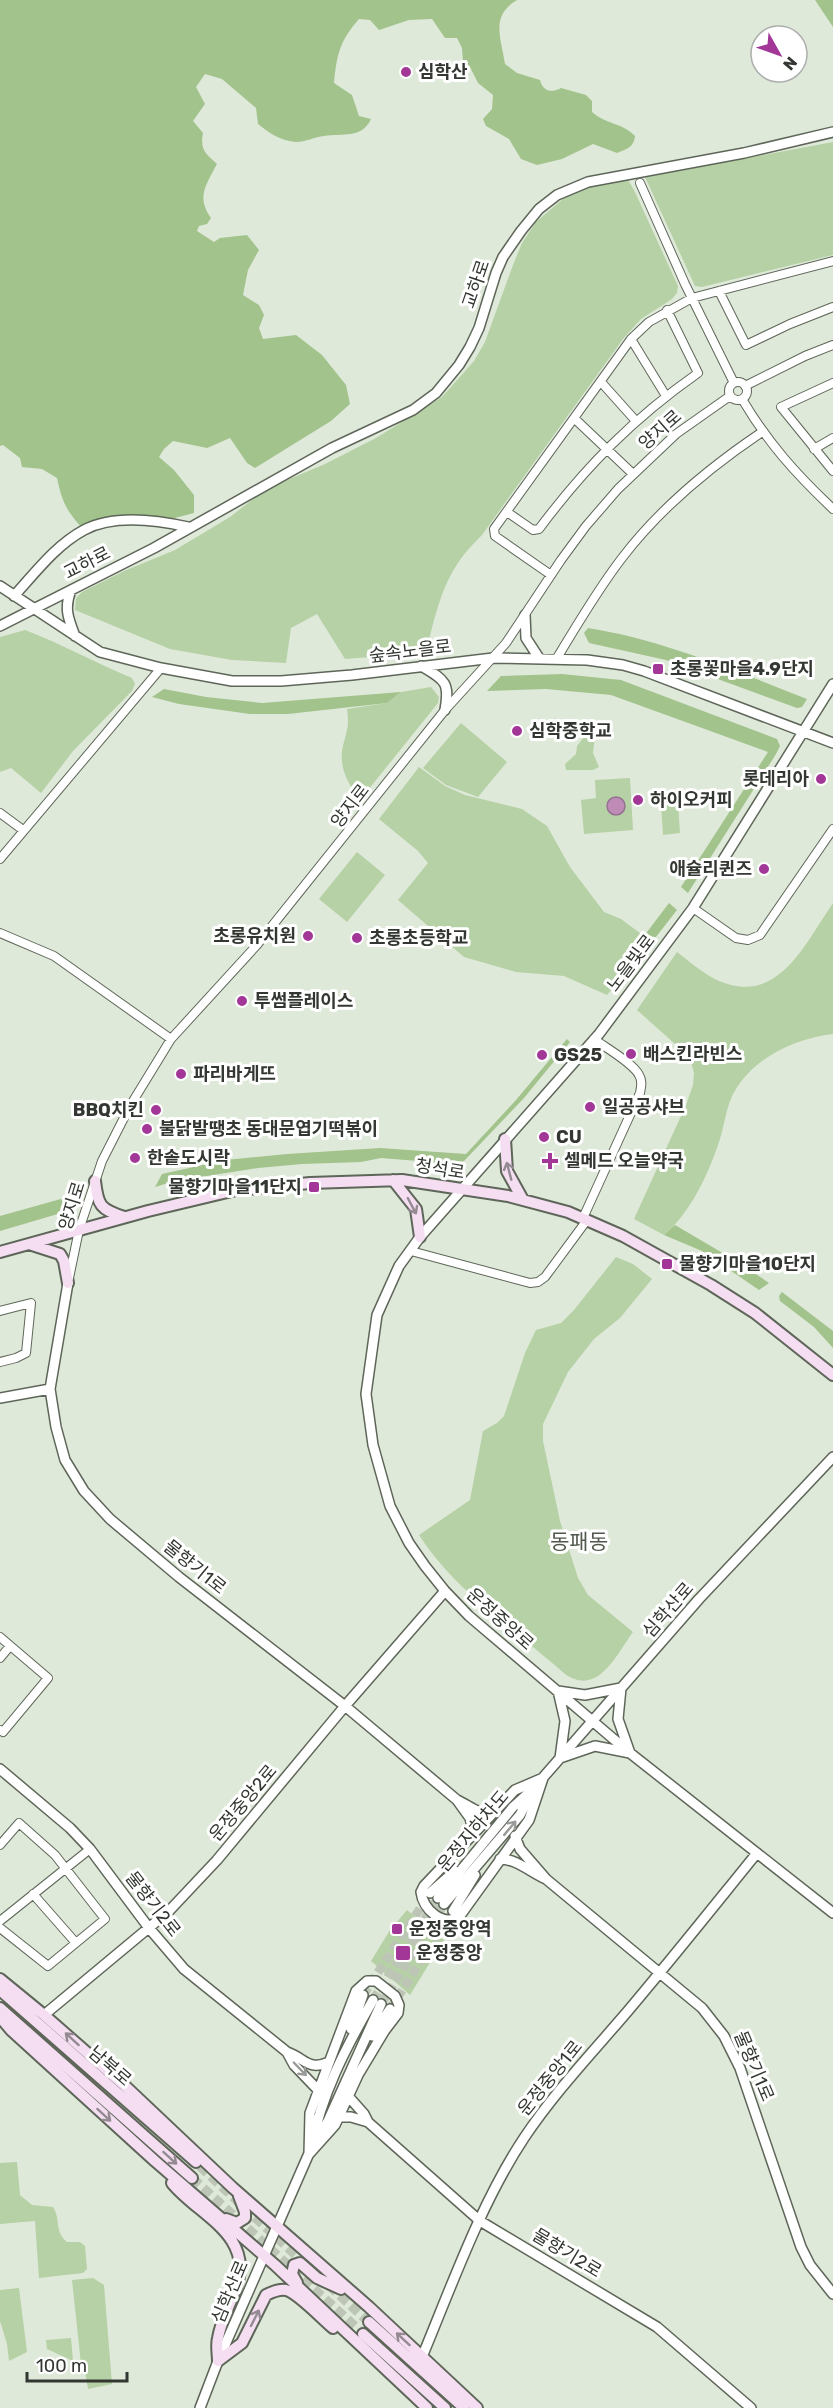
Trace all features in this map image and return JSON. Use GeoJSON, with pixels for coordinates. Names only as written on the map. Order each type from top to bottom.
{"type":"FeatureCollection","features":[{"type":"Feature","properties":{"kind":"main road"},"geometry":{"type":"LineString","coordinates":[[506,1139],[507,1171],[523,1200]]}},
{"type":"Feature","properties":{"kind":"main road"},"geometry":{"type":"LineString","coordinates":[[393,1180],[416,1209],[420,1237]]}},
{"type":"Feature","properties":{"kind":"main road","name":"청석로"},"geometry":{"type":"LineString","coordinates":[[0,1252],[236,1190],[310,1183],[393,1180],[523,1200],[585,1219],[644,1247],[711,1285],[755,1313],[833,1375]]}},
{"type":"Feature","properties":{"kind":"main road"},"geometry":{"type":"LineString","coordinates":[[95,1181],[98,1201],[106,1211],[124,1218]]}},
{"type":"Feature","properties":{"kind":"main road"},"geometry":{"type":"LineString","coordinates":[[28,1244],[60,1254],[64,1261],[68,1283]]}},
{"type":"Feature","properties":{"kind":"main road"},"geometry":{"type":"LineString","coordinates":[[0,1979],[44,2015],[233,2188],[362,2301],[477,2408]]}},
{"type":"Feature","properties":{"kind":"main road","name":"남북로"},"geometry":{"type":"LineString","coordinates":[[0,1990],[200,2166]]}},
{"type":"Feature","properties":{"kind":"main road","name":"남북로"},"geometry":{"type":"LineString","coordinates":[[0,2008],[192,2178]]}},
{"type":"Feature","properties":{"kind":"main road"},"geometry":{"type":"LineString","coordinates":[[0,2017],[11,2030],[155,2161],[299,2287],[427,2408]]}},
{"type":"Feature","properties":{"kind":"main road"},"geometry":{"type":"LineString","coordinates":[[155,2161],[180,2193],[231,2239],[240,2256],[240,2279],[218,2338],[218,2361]]}},
{"type":"Feature","properties":{"kind":"main road"},"geometry":{"type":"LineString","coordinates":[[220,2217],[237,2223],[245,2218],[241,2200],[233,2188]]}},
{"type":"Feature","properties":{"kind":"main road"},"geometry":{"type":"LineString","coordinates":[[299,2287],[292,2274],[294,2265],[300,2263],[317,2278],[362,2301]]}},
{"type":"Feature","properties":{"kind":"main road"},"geometry":{"type":"LineString","coordinates":[[218,2361],[242,2343],[266,2295],[273,2291],[286,2290],[370,2360],[397,2379]]}},
{"type":"Feature","properties":{"kind":"main road"},"geometry":{"type":"LineString","coordinates":[[369,2322],[464,2408]]}},
{"type":"Feature","properties":{"kind":"main road"},"geometry":{"type":"LineString","coordinates":[[363,2334],[445,2408]]}},
{"type":"Feature","properties":{"kind":"street","name":"교하로"},"geometry":{"type":"LineString","coordinates":[[0,626],[154,548],[332,448],[413,410],[436,393],[459,365],[470,347],[479,328],[503,257],[539,209],[557,195],[588,182],[744,153],[833,132]]}},
{"type":"Feature","properties":{"kind":"street"},"geometry":{"type":"LineString","coordinates":[[640,183],[692,298],[734,383]]}},
{"type":"Feature","properties":{"kind":"street"},"geometry":{"type":"LineString","coordinates":[[551,575],[495,536],[495,529],[632,339],[649,322],[692,298],[833,261]]}},
{"type":"Feature","properties":{"kind":"street"},"geometry":{"type":"LineString","coordinates":[[719,291],[746,345],[790,324],[833,308]]}},
{"type":"Feature","properties":{"kind":"street"},"geometry":{"type":"LineString","coordinates":[[507,512],[533,530],[539,529],[578,479],[635,420],[698,373],[667,310]]}},
{"type":"Feature","properties":{"kind":"street"},"geometry":{"type":"LineString","coordinates":[[632,339],[666,396]]}},
{"type":"Feature","properties":{"kind":"street"},"geometry":{"type":"LineString","coordinates":[[745,386],[804,356],[833,345]]}},
{"type":"Feature","properties":{"kind":"street"},"geometry":{"type":"LineString","coordinates":[[601,382],[635,420]]}},
{"type":"Feature","properties":{"kind":"street"},"geometry":{"type":"LineString","coordinates":[[740,382],[745,386],[746,392],[742,399],[737,400],[730,396],[729,390],[734,383],[740,382]]}},
{"type":"Feature","properties":{"kind":"street"},"geometry":{"type":"LineString","coordinates":[[833,383],[781,406],[833,471]]}},
{"type":"Feature","properties":{"kind":"street","name":"양지로"},"geometry":{"type":"LineString","coordinates":[[68,1283],[79,1230],[102,1161],[130,1106],[171,1040],[256,946],[445,710],[493,658],[586,526],[633,474],[676,434],[730,396]]}},
{"type":"Feature","properties":{"kind":"street"},"geometry":{"type":"LineString","coordinates":[[742,399],[762,432],[808,485],[833,509]]}},
{"type":"Feature","properties":{"kind":"street"},"geometry":{"type":"LineString","coordinates":[[574,419],[633,474]]}},
{"type":"Feature","properties":{"kind":"street"},"geometry":{"type":"LineString","coordinates":[[556,658],[606,580],[642,534],[705,474],[762,432]]}},
{"type":"Feature","properties":{"kind":"street"},"geometry":{"type":"LineString","coordinates":[[814,449],[833,438]]}},
{"type":"Feature","properties":{"kind":"street","name":"교하로"},"geometry":{"type":"LineString","coordinates":[[14,596],[56,551],[89,528],[108,522],[137,521],[166,522],[188,527]]}},
{"type":"Feature","properties":{"kind":"street","name":"숲속노을로"},"geometry":{"type":"LineString","coordinates":[[0,586],[100,652],[161,668],[221,680],[255,682],[352,675],[493,658],[556,658],[623,665],[678,683],[833,743]]}},
{"type":"Feature","properties":{"kind":"street"},"geometry":{"type":"LineString","coordinates":[[71,590],[66,602],[66,614],[75,636]]}},
{"type":"Feature","properties":{"kind":"street"},"geometry":{"type":"LineString","coordinates":[[525,615],[526,638],[539,658]]}},
{"type":"Feature","properties":{"kind":"street"},"geometry":{"type":"LineString","coordinates":[[422,666],[443,680],[448,694],[445,710]]}},
{"type":"Feature","properties":{"kind":"street"},"geometry":{"type":"LineString","coordinates":[[0,859],[161,668]]}},
{"type":"Feature","properties":{"kind":"street","name":"노을빛로"},"geometry":{"type":"LineString","coordinates":[[420,1237],[594,1039],[693,908],[833,684]]}},
{"type":"Feature","properties":{"kind":"street"},"geometry":{"type":"LineString","coordinates":[[0,813],[23,830]]}},
{"type":"Feature","properties":{"kind":"street"},"geometry":{"type":"LineString","coordinates":[[693,908],[741,940],[760,935],[833,829]]}},
{"type":"Feature","properties":{"kind":"street"},"geometry":{"type":"LineString","coordinates":[[0,933],[54,956],[171,1040]]}},
{"type":"Feature","properties":{"kind":"street"},"geometry":{"type":"LineString","coordinates":[[411,1251],[530,1283],[538,1282],[545,1277],[585,1219],[640,1094],[642,1083],[639,1074],[594,1039]]}},
{"type":"Feature","properties":{"kind":"street","name":"운정중앙로"},"geometry":{"type":"LineString","coordinates":[[420,1237],[399,1266],[377,1315],[366,1394],[373,1445],[390,1506],[409,1543],[445,1592],[469,1616],[630,1753],[833,1913]]}},
{"type":"Feature","properties":{"kind":"street","name":"물향기1로"},"geometry":{"type":"LineString","coordinates":[[68,1283],[50,1389],[56,1427],[66,1460],[90,1498],[110,1519],[178,1577],[345,1706],[457,1800]]}},
{"type":"Feature","properties":{"kind":"street"},"geometry":{"type":"LineString","coordinates":[[0,1311],[31,1303],[26,1353],[0,1362]]}},
{"type":"Feature","properties":{"kind":"street"},"geometry":{"type":"LineString","coordinates":[[0,1398],[50,1389]]}},
{"type":"Feature","properties":{"kind":"street","name":"심학산로"},"geometry":{"type":"LineString","coordinates":[[533,1789],[699,1599],[833,1457]]}},
{"type":"Feature","properties":{"kind":"street","name":"운정중앙2로"},"geometry":{"type":"LineString","coordinates":[[44,2015],[169,1911],[217,1860],[345,1706],[445,1592]]}},
{"type":"Feature","properties":{"kind":"street"},"geometry":{"type":"LineString","coordinates":[[0,1637],[48,1678],[3,1732],[0,1730]]}},
{"type":"Feature","properties":{"kind":"street"},"geometry":{"type":"LineString","coordinates":[[0,1658],[10,1646]]}},
{"type":"Feature","properties":{"kind":"street"},"geometry":{"type":"LineString","coordinates":[[621,1688],[618,1719],[630,1753],[596,1746],[560,1758],[565,1721],[558,1691],[592,1694],[621,1688]]}},
{"type":"Feature","properties":{"kind":"street","name":"물향기2로"},"geometry":{"type":"LineString","coordinates":[[0,1769],[70,1828],[90,1849],[149,1928],[196,1980],[287,2052]]}},
{"type":"Feature","properties":{"kind":"street"},"geometry":{"type":"LineString","coordinates":[[543,1778],[529,1820],[515,1836],[459,1917],[446,1921],[424,1905],[421,1892],[424,1886],[515,1790],[543,1778]]}},
{"type":"Feature","properties":{"kind":"street","name":"운정지하차도"},"geometry":{"type":"LineString","coordinates":[[533,1789],[520,1815],[489,1852],[437,1899],[513,1807],[533,1789]]}},
{"type":"Feature","properties":{"kind":"street"},"geometry":{"type":"LineString","coordinates":[[457,1800],[477,1812],[492,1814]]}},
{"type":"Feature","properties":{"kind":"street"},"geometry":{"type":"LineString","coordinates":[[457,1800],[470,1818],[474,1833]]}},
{"type":"Feature","properties":{"kind":"street"},"geometry":{"type":"LineString","coordinates":[[0,1845],[19,1823],[66,1868],[105,1920],[48,1966],[0,1928]]}},
{"type":"Feature","properties":{"kind":"street"},"geometry":{"type":"LineString","coordinates":[[515,1836],[520,1849],[546,1879]]}},
{"type":"Feature","properties":{"kind":"street"},"geometry":{"type":"LineString","coordinates":[[0,1921],[90,1849]]}},
{"type":"Feature","properties":{"kind":"street"},"geometry":{"type":"LineString","coordinates":[[453,1911],[489,1852]]}},
{"type":"Feature","properties":{"kind":"street","name":"운정중앙1로"},"geometry":{"type":"LineString","coordinates":[[422,2357],[480,2220],[505,2169],[546,2107],[757,1853]]}},
{"type":"Feature","properties":{"kind":"street"},"geometry":{"type":"LineString","coordinates":[[500,1858],[512,1859],[525,1869],[546,1879]]}},
{"type":"Feature","properties":{"kind":"street","name":"물향기1로"},"geometry":{"type":"LineString","coordinates":[[546,1879],[702,2007],[714,2021],[732,2048],[801,2247],[810,2265],[833,2294]]}},
{"type":"Feature","properties":{"kind":"street"},"geometry":{"type":"LineString","coordinates":[[33,1894],[76,1944]]}},
{"type":"Feature","properties":{"kind":"street"},"geometry":{"type":"LineString","coordinates":[[368,1981],[376,1982],[395,1996],[399,2005],[398,2013],[358,2075],[335,2125],[310,2153],[310,2113],[356,1991],[368,1981]]}},
{"type":"Feature","properties":{"kind":"street"},"geometry":{"type":"LineString","coordinates":[[310,2153],[317,2116],[343,2053],[363,1995]]}},
{"type":"Feature","properties":{"kind":"street"},"geometry":{"type":"LineString","coordinates":[[310,2153],[328,2121],[381,2004],[343,2053]]}},
{"type":"Feature","properties":{"kind":"street"},"geometry":{"type":"LineString","coordinates":[[287,2052],[300,2057],[314,2067],[329,2061]]}},
{"type":"Feature","properties":{"kind":"street"},"geometry":{"type":"LineString","coordinates":[[287,2052],[294,2065],[318,2090]]}},
{"type":"Feature","properties":{"kind":"street","name":"물향기2로"},"geometry":{"type":"LineString","coordinates":[[348,2096],[368,2122],[480,2220],[657,2326],[752,2408]]}},
{"type":"Feature","properties":{"kind":"street"},"geometry":{"type":"LineString","coordinates":[[339,2117],[351,2116],[368,2122]]}},
{"type":"Feature","properties":{"kind":"street","name":"심학산로"},"geometry":{"type":"LineString","coordinates":[[200,2408],[276,2226],[310,2153]]}},
{"type":"Feature","properties":{"kind":"green space"},"geometry":{"type":"Polygon","coordinates":[[[0,0],[517,0],[503,13],[500,20],[500,37],[505,64],[517,73],[540,80],[543,87],[548,90],[554,91],[561,88],[586,95],[592,101],[592,112],[635,136],[629,147],[617,153],[593,144],[562,159],[537,165],[521,159],[509,139],[486,126],[483,119],[492,109],[493,95],[478,83],[470,67],[463,62],[462,48],[457,38],[445,38],[432,19],[409,20],[379,30],[370,20],[359,19],[348,34],[336,63],[334,83],[352,95],[359,116],[371,119],[362,130],[351,134],[324,136],[296,142],[280,138],[258,124],[256,108],[222,79],[205,74],[196,87],[205,104],[193,121],[203,133],[204,151],[217,164],[206,185],[203,197],[206,211],[211,218],[207,224],[199,226],[197,231],[214,242],[220,238],[247,235],[259,250],[248,270],[243,295],[259,305],[264,315],[259,328],[263,339],[296,335],[322,355],[346,385],[350,404],[331,421],[255,468],[247,463],[230,438],[207,448],[173,441],[159,457],[174,470],[194,495],[194,513],[171,519],[134,520],[84,530],[66,506],[57,478],[42,469],[22,467],[20,458],[3,445],[0,446],[0,0]]]}},
{"type":"Feature","properties":{"kind":"green space"},"geometry":{"type":"Polygon","coordinates":[[[815,0],[833,0],[833,27],[815,0]]]}},
{"type":"Feature","properties":{"kind":"green space"},"geometry":{"type":"Polygon","coordinates":[[[833,142],[833,255],[702,287],[695,286],[645,177],[833,142]]]}},
{"type":"Feature","properties":{"kind":"green space"},"geometry":{"type":"Polygon","coordinates":[[[622,179],[628,180],[634,190],[678,286],[677,293],[672,299],[641,319],[623,339],[482,535],[462,557],[444,590],[428,644],[413,651],[345,659],[317,614],[291,628],[286,663],[232,660],[170,649],[75,610],[76,598],[82,592],[124,571],[175,550],[230,517],[266,489],[325,464],[376,438],[442,397],[474,361],[485,342],[522,243],[536,222],[564,198],[590,187],[622,179]]]}},
{"type":"Feature","properties":{"kind":"green space"},"geometry":{"type":"Polygon","coordinates":[[[588,628],[672,648],[807,699],[802,707],[797,708],[666,660],[589,643],[584,633],[588,628]]]}},
{"type":"Feature","properties":{"kind":"green space"},"geometry":{"type":"Polygon","coordinates":[[[25,630],[132,678],[135,684],[132,691],[73,751],[41,793],[11,768],[0,772],[0,637],[25,630]]]}},
{"type":"Feature","properties":{"kind":"green space"},"geometry":{"type":"Polygon","coordinates":[[[562,674],[621,680],[777,739],[780,746],[776,754],[688,893],[681,887],[768,752],[611,695],[546,689],[487,691],[501,676],[562,674]]]}},
{"type":"Feature","properties":{"kind":"green space"},"geometry":{"type":"Polygon","coordinates":[[[431,687],[439,697],[438,703],[360,800],[347,780],[343,766],[342,750],[348,726],[347,709],[387,703],[401,692],[431,687]]]}},
{"type":"Feature","properties":{"kind":"green space"},"geometry":{"type":"Polygon","coordinates":[[[164,689],[206,697],[262,703],[401,692],[387,703],[288,714],[250,714],[179,704],[152,697],[164,689]]]}},
{"type":"Feature","properties":{"kind":"green space"},"geometry":{"type":"Polygon","coordinates":[[[461,723],[507,762],[478,797],[446,785],[423,768],[461,723]]]}},
{"type":"Feature","properties":{"kind":"green space"},"geometry":{"type":"Polygon","coordinates":[[[587,733],[595,736],[593,753],[599,767],[593,770],[566,770],[565,764],[576,754],[577,746],[587,733]]]}},
{"type":"Feature","properties":{"kind":"green space"},"geometry":{"type":"Polygon","coordinates":[[[419,767],[445,786],[465,795],[522,809],[547,826],[570,867],[604,912],[621,919],[652,942],[607,995],[564,976],[516,972],[464,957],[398,900],[428,863],[418,851],[379,819],[419,767]]]}},
{"type":"Feature","properties":{"kind":"green space"},"geometry":{"type":"Polygon","coordinates":[[[630,778],[633,830],[584,834],[581,800],[596,798],[595,780],[630,778]]]}},
{"type":"Feature","properties":{"kind":"green space"},"geometry":{"type":"Polygon","coordinates":[[[678,804],[680,833],[663,835],[661,805],[678,804]]]}},
{"type":"Feature","properties":{"kind":"green space"},"geometry":{"type":"Polygon","coordinates":[[[357,852],[385,875],[347,922],[319,899],[357,852]]]}},
{"type":"Feature","properties":{"kind":"green space"},"geometry":{"type":"Polygon","coordinates":[[[669,903],[677,910],[652,942],[644,936],[669,903]]]}},
{"type":"Feature","properties":{"kind":"green space"},"geometry":{"type":"Polygon","coordinates":[[[833,903],[833,1034],[805,1040],[778,1051],[754,1067],[744,1078],[730,1102],[714,1157],[703,1182],[682,1216],[664,1235],[634,1219],[686,1105],[693,1085],[694,1073],[691,1062],[684,1052],[637,1010],[677,952],[715,979],[737,986],[756,986],[772,979],[799,953],[833,903]]]}},
{"type":"Feature","properties":{"kind":"green space"},"geometry":{"type":"Polygon","coordinates":[[[567,1039],[570,1042],[524,1098],[464,1161],[454,1164],[381,1158],[361,1162],[302,1164],[258,1168],[175,1181],[155,1187],[162,1174],[225,1160],[380,1148],[466,1154],[516,1100],[567,1039]]]}},
{"type":"Feature","properties":{"kind":"green space"},"geometry":{"type":"Polygon","coordinates":[[[75,1195],[68,1211],[0,1231],[0,1216],[75,1195]]]}},
{"type":"Feature","properties":{"kind":"green space"},"geometry":{"type":"Polygon","coordinates":[[[675,1225],[769,1283],[759,1290],[702,1251],[664,1235],[675,1225]]]}},
{"type":"Feature","properties":{"kind":"green space"},"geometry":{"type":"Polygon","coordinates":[[[616,1257],[633,1264],[652,1279],[620,1318],[594,1339],[568,1372],[543,1424],[543,1441],[560,1521],[578,1578],[588,1595],[633,1632],[613,1661],[597,1677],[577,1680],[565,1674],[468,1592],[450,1575],[419,1535],[470,1500],[483,1431],[504,1416],[525,1353],[536,1330],[561,1323],[616,1257]]]}},
{"type":"Feature","properties":{"kind":"green space"},"geometry":{"type":"Polygon","coordinates":[[[782,1292],[833,1331],[833,1348],[814,1327],[780,1301],[779,1296],[782,1292]]]}},
{"type":"Feature","properties":{"kind":"green space"},"geometry":{"type":"Polygon","coordinates":[[[407,1910],[446,1942],[434,1956],[410,1995],[371,1961],[390,1930],[407,1910]]]}},
{"type":"Feature","properties":{"kind":"green space"},"geometry":{"type":"Polygon","coordinates":[[[17,2162],[20,2195],[32,2205],[53,2207],[63,2238],[67,2242],[80,2242],[85,2246],[87,2269],[83,2273],[39,2278],[35,2221],[0,2224],[0,2163],[17,2162]]]}},
{"type":"Feature","properties":{"kind":"green space"},"geometry":{"type":"Polygon","coordinates":[[[93,2278],[104,2285],[112,2384],[88,2389],[81,2364],[72,2280],[93,2278]]]}},
{"type":"Feature","properties":{"kind":"green space"},"geometry":{"type":"Polygon","coordinates":[[[19,2288],[27,2352],[9,2361],[0,2321],[0,2290],[19,2288]]]}},
{"type":"Feature","properties":{"kind":"green space"},"geometry":{"type":"Polygon","coordinates":[[[71,2338],[73,2361],[47,2349],[46,2340],[71,2338]]]}},
{"type":"Feature","properties":{"kind":"shaded area"},"geometry":{"type":"Polygon","coordinates":[[[616,797],[622,800],[625,806],[622,812],[616,815],[610,812],[607,806],[610,800],[616,797]]]}},
{"type":"Feature","properties":{"kind":"tunnel"},"geometry":{"type":"LineString","coordinates":[[363,1995],[427,1898]]}},
{"type":"Feature","properties":{"kind":"tunnel"},"geometry":{"type":"LineString","coordinates":[[373,2000],[438,1898]]}},
{"type":"Feature","properties":{"kind":"tunnel"},"geometry":{"type":"LineString","coordinates":[[381,2004],[444,1904]]}},
{"type":"Feature","properties":{"kind":"tunnel"},"geometry":{"type":"LineString","coordinates":[[390,2009],[450,1916]]}},
{"type":"Feature","properties":{"kind":"tunnel"},"geometry":{"type":"LineString","coordinates":[[200,2166],[309,2267]]}},
{"type":"Feature","properties":{"kind":"tunnel"},"geometry":{"type":"LineString","coordinates":[[192,2178],[363,2334]]}},
{"type":"Feature","properties":{"kind":"tunnel"},"geometry":{"type":"LineString","coordinates":[[329,2285],[369,2322]]}},
{"type":"Feature","properties":{"kind":"place","name":"심학산"},"geometry":{"type":"Point","coordinates":[406,72]}},
{"type":"Feature","properties":{"kind":"place","name":"초롱꽃마을4.9단지"},"geometry":{"type":"Point","coordinates":[658,669]}},
{"type":"Feature","properties":{"kind":"place","name":"심학중학교"},"geometry":{"type":"Point","coordinates":[517,731]}},
{"type":"Feature","properties":{"kind":"place","name":"롯데리아"},"geometry":{"type":"Point","coordinates":[821,779]}},
{"type":"Feature","properties":{"kind":"place","name":"하이오커피"},"geometry":{"type":"Point","coordinates":[638,800]}},
{"type":"Feature","properties":{"kind":"place","name":"애슐리퀸즈"},"geometry":{"type":"Point","coordinates":[764,869]}},
{"type":"Feature","properties":{"kind":"place","name":"초롱유치원"},"geometry":{"type":"Point","coordinates":[308,936]}},
{"type":"Feature","properties":{"kind":"place","name":"초롱초등학교"},"geometry":{"type":"Point","coordinates":[357,938]}},
{"type":"Feature","properties":{"kind":"place","name":"투썸플레이스"},"geometry":{"type":"Point","coordinates":[242,1001]}},
{"type":"Feature","properties":{"kind":"place","name":"배스킨라빈스"},"geometry":{"type":"Point","coordinates":[631,1054]}},
{"type":"Feature","properties":{"kind":"place","name":"GS25"},"geometry":{"type":"Point","coordinates":[542,1055]}},
{"type":"Feature","properties":{"kind":"place","name":"파리바게뜨"},"geometry":{"type":"Point","coordinates":[181,1074]}},
{"type":"Feature","properties":{"kind":"place","name":"일공공샤브"},"geometry":{"type":"Point","coordinates":[590,1107]}},
{"type":"Feature","properties":{"kind":"place","name":"BBQ치킨"},"geometry":{"type":"Point","coordinates":[156,1110]}},
{"type":"Feature","properties":{"kind":"place","name":"불닭발땡초 동대문엽기떡볶이"},"geometry":{"type":"Point","coordinates":[147,1129]}},
{"type":"Feature","properties":{"kind":"place","name":"CU"},"geometry":{"type":"Point","coordinates":[544,1137]}},
{"type":"Feature","properties":{"kind":"place","name":"한솥도시락"},"geometry":{"type":"Point","coordinates":[135,1158]}},
{"type":"Feature","properties":{"kind":"place","name":"셀메드 오늘약국"},"geometry":{"type":"Point","coordinates":[550,1161]}},
{"type":"Feature","properties":{"kind":"place","name":"물향기마을11단지"},"geometry":{"type":"Point","coordinates":[314,1187]}},
{"type":"Feature","properties":{"kind":"place","name":"물향기마을10단지"},"geometry":{"type":"Point","coordinates":[667,1264]}},
{"type":"Feature","properties":{"kind":"place","name":"운정중앙역"},"geometry":{"type":"Point","coordinates":[397,1929]}},
{"type":"Feature","properties":{"kind":"place","name":"운정중앙"},"geometry":{"type":"Point","coordinates":[403,1953]}},
{"type":"Feature","properties":{"kind":"district","name":"동패동"},"geometry":{"type":"Point","coordinates":[579,1542]}}]}
